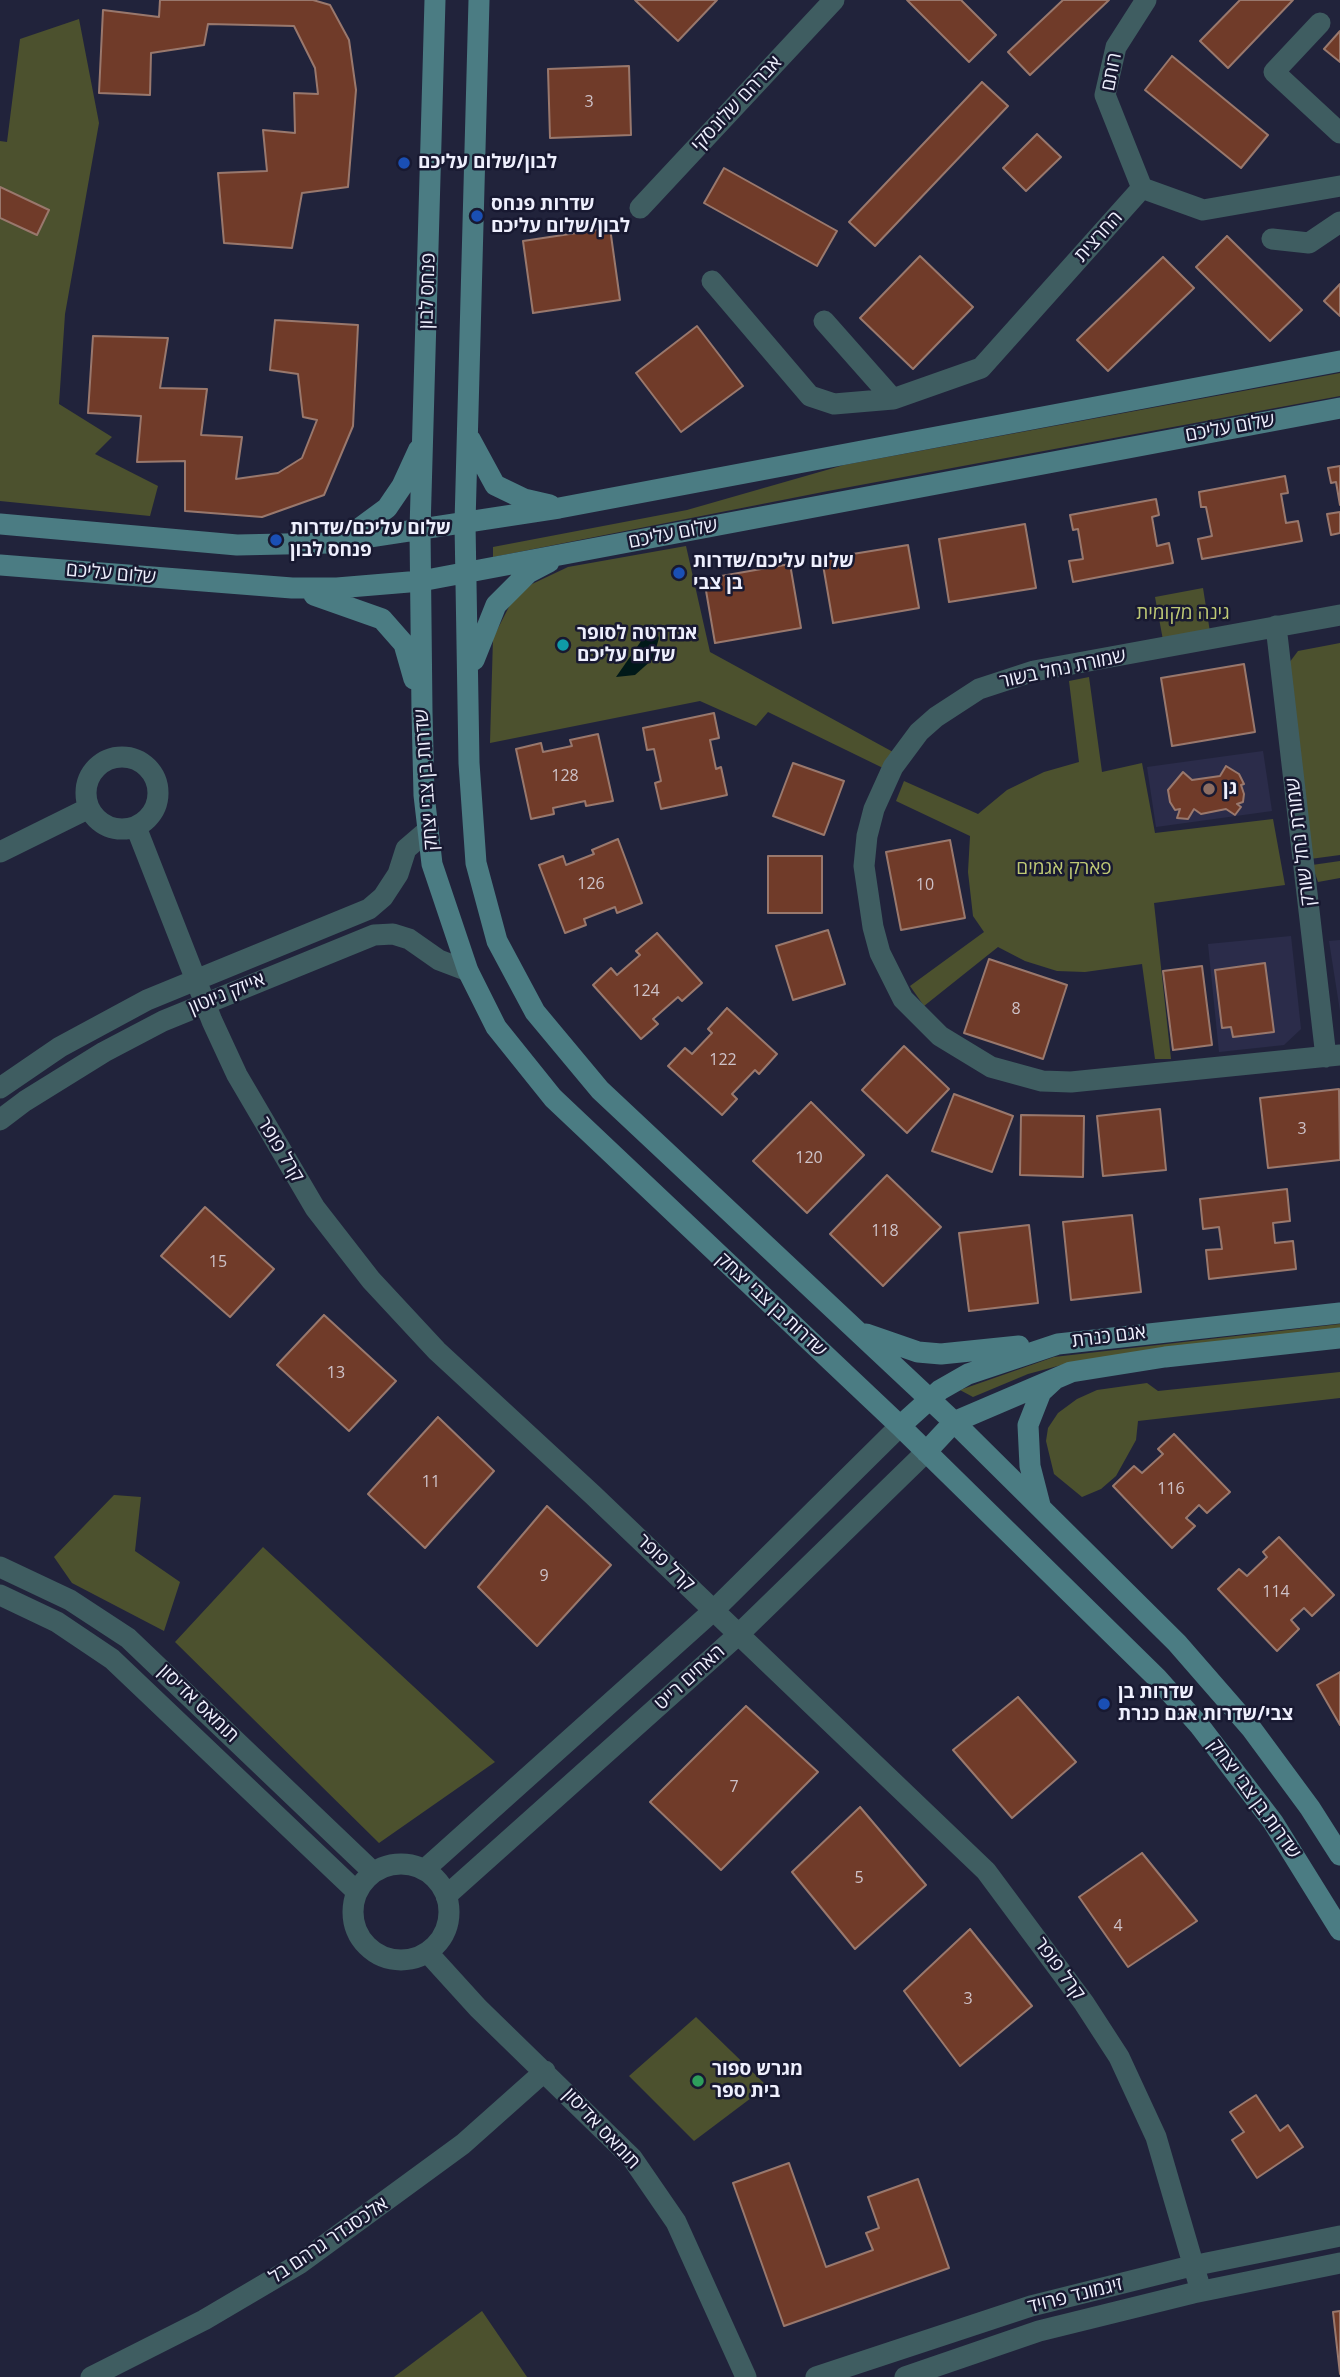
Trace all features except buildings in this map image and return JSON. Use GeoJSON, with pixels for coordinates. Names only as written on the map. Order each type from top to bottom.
{"type":"FeatureCollection","features":[{"type":"Feature","properties":{"kind":"main road"},"geometry":{"type":"LineString","coordinates":[[422,0],[435,41]]}},
{"type":"Feature","properties":{"kind":"main road","name":"פנחס לבון"},"geometry":{"type":"LineString","coordinates":[[421,581],[420,530],[435,0]]}},
{"type":"Feature","properties":{"kind":"main road"},"geometry":{"type":"LineString","coordinates":[[466,572],[467,433],[479,0]]}},
{"type":"Feature","properties":{"kind":"main road","name":"שלום עליכם"},"geometry":{"type":"LineString","coordinates":[[0,524],[237,545],[330,543],[559,508],[1340,361]]}},
{"type":"Feature","properties":{"kind":"main road","name":"שלום עליכם"},"geometry":{"type":"LineString","coordinates":[[0,565],[292,588],[337,588],[421,581],[1340,408]]}},
{"type":"Feature","properties":{"kind":"main road"},"geometry":{"type":"LineString","coordinates":[[467,433],[477,457],[495,485],[524,499],[559,508]]}},
{"type":"Feature","properties":{"kind":"main road"},"geometry":{"type":"LineString","coordinates":[[330,543],[368,525],[387,508],[402,486],[423,441]]}},
{"type":"Feature","properties":{"kind":"main road"},"geometry":{"type":"LineString","coordinates":[[469,675],[487,621],[496,605],[528,573],[564,554]]}},
{"type":"Feature","properties":{"kind":"main road","name":"שדרות בן צבי יצחק"},"geometry":{"type":"LineString","coordinates":[[466,572],[469,763],[477,863],[497,941],[516,981],[566,1052],[600,1090],[954,1422],[1177,1643],[1223,1694],[1310,1808],[1340,1855]]}},
{"type":"Feature","properties":{"kind":"main road","name":"שדרות בן צבי יצחק"},"geometry":{"type":"LineString","coordinates":[[421,581],[422,712],[427,831],[441,897],[468,971],[496,1027],[553,1098],[900,1426],[1157,1678],[1199,1724],[1280,1832],[1340,1930]]}},
{"type":"Feature","properties":{"kind":"main road"},"geometry":{"type":"LineString","coordinates":[[292,588],[362,609],[382,619],[395,631],[410,662],[422,712]]}},
{"type":"Feature","properties":{"kind":"main road","name":"אגם כנרת"},"geometry":{"type":"LineString","coordinates":[[900,1426],[928,1399],[951,1383],[993,1364],[1084,1339],[1340,1313]]}},
{"type":"Feature","properties":{"kind":"main road"},"geometry":{"type":"LineString","coordinates":[[853,1328],[888,1344],[918,1352],[941,1354],[1084,1339]]}},
{"type":"Feature","properties":{"kind":"main road","name":"אגם כנרת"},"geometry":{"type":"LineString","coordinates":[[926,1452],[954,1422],[1058,1377],[1110,1364],[1340,1338]]}},
{"type":"Feature","properties":{"kind":"main road"},"geometry":{"type":"LineString","coordinates":[[1041,1507],[1030,1466],[1028,1425],[1041,1392],[1058,1377]]}},
{"type":"Feature","properties":{"kind":"street","name":"אברהם שלונסקי"},"geometry":{"type":"LineString","coordinates":[[640,208],[834,0]]}},
{"type":"Feature","properties":{"kind":"street","name":"רותם"},"geometry":{"type":"LineString","coordinates":[[1142,188],[1105,95],[1116,47],[1146,0]]}},
{"type":"Feature","properties":{"kind":"street"},"geometry":{"type":"LineString","coordinates":[[1320,23],[1274,72],[1340,133]]}},
{"type":"Feature","properties":{"kind":"street"},"geometry":{"type":"LineString","coordinates":[[1142,188],[1203,210],[1340,186]]}},
{"type":"Feature","properties":{"kind":"street","name":"החרצית"},"geometry":{"type":"LineString","coordinates":[[712,281],[810,396],[834,404],[893,399],[981,368],[1142,188]]}},
{"type":"Feature","properties":{"kind":"street"},"geometry":{"type":"LineString","coordinates":[[1272,239],[1309,243],[1340,222]]}},
{"type":"Feature","properties":{"kind":"street"},"geometry":{"type":"LineString","coordinates":[[824,321],[893,399]]}},
{"type":"Feature","properties":{"kind":"street","name":"שמורת נחל בשור"},"geometry":{"type":"LineString","coordinates":[[1333,1056],[1072,1082],[1042,1081],[990,1067],[940,1036],[903,999],[880,953],[867,895],[864,866],[867,836],[882,786],[919,732],[955,703],[997,682],[1034,671],[1340,615]]}},
{"type":"Feature","properties":{"kind":"street","name":"שמורת נחל שורק"},"geometry":{"type":"LineString","coordinates":[[1276,626],[1333,1056]]}},
{"type":"Feature","properties":{"kind":"street"},"geometry":{"type":"LineString","coordinates":[[116,757],[130,758],[143,764],[153,774],[158,787],[158,801],[152,814],[136,827],[114,829],[101,823],[89,808],[86,785],[92,772],[102,762],[116,757]]}},
{"type":"Feature","properties":{"kind":"street"},"geometry":{"type":"LineString","coordinates":[[0,852],[89,808]]}},
{"type":"Feature","properties":{"kind":"street","name":"קרל פופר"},"geometry":{"type":"LineString","coordinates":[[136,827],[205,1003],[237,1075],[315,1208],[371,1280],[437,1351],[739,1634],[986,1871],[1084,2003],[1119,2057],[1156,2137],[1201,2291]]}},
{"type":"Feature","properties":{"kind":"street","name":"אייזק ניוטון"},"geometry":{"type":"LineString","coordinates":[[0,1088],[60,1047],[147,1000],[369,909],[383,897],[398,874],[406,849],[427,831]]}},
{"type":"Feature","properties":{"kind":"street","name":"אייזק ניוטון"},"geometry":{"type":"LineString","coordinates":[[0,1121],[24,1101],[104,1052],[205,1003],[382,933],[409,939],[439,960],[468,971]]}},
{"type":"Feature","properties":{"kind":"street","name":"האחים רייט"},"geometry":{"type":"LineString","coordinates":[[424,1870],[713,1610],[900,1426]]}},
{"type":"Feature","properties":{"kind":"street","name":"האחים רייט"},"geometry":{"type":"LineString","coordinates":[[446,1895],[739,1634],[926,1452]]}},
{"type":"Feature","properties":{"kind":"street","name":"תומאס אדיסון"},"geometry":{"type":"LineString","coordinates":[[0,1567],[70,1600],[128,1638],[373,1872]]}},
{"type":"Feature","properties":{"kind":"street","name":"תומאס אדיסון"},"geometry":{"type":"LineString","coordinates":[[0,1595],[57,1622],[113,1659],[357,1892]]}},
{"type":"Feature","properties":{"kind":"street"},"geometry":{"type":"LineString","coordinates":[[392,1864],[412,1864],[424,1870],[443,1886],[446,1895],[449,1923],[441,1940],[428,1953],[410,1960],[390,1960],[373,1952],[359,1938],[353,1921],[353,1901],[357,1892],[373,1872],[392,1864]]}},
{"type":"Feature","properties":{"kind":"street","name":"תומאס אדיסון"},"geometry":{"type":"LineString","coordinates":[[428,1953],[478,2008],[632,2158],[676,2222],[746,2377]]}},
{"type":"Feature","properties":{"kind":"street","name":"אלכסנדר גרהם בל"},"geometry":{"type":"LineString","coordinates":[[91,2377],[204,2320],[299,2264],[463,2144],[545,2071]]}},
{"type":"Feature","properties":{"kind":"street","name":"זיגמונד פרויד"},"geometry":{"type":"LineString","coordinates":[[816,2377],[1031,2306],[1193,2266],[1340,2236]]}},
{"type":"Feature","properties":{"kind":"street","name":"זיגמונד פרויד"},"geometry":{"type":"LineString","coordinates":[[905,2377],[1039,2331],[1201,2291],[1340,2263]]}},
{"type":"Feature","properties":{"kind":"shaded area"},"geometry":{"type":"Polygon","coordinates":[[[653,624],[659,638],[653,659],[635,675],[616,677],[653,624]]]}},
{"type":"Feature","properties":{"kind":"shaded area","name":"גן"},"geometry":{"type":"Polygon","coordinates":[[[1263,751],[1272,811],[1156,827],[1147,767],[1263,751]]]}},
{"type":"Feature","properties":{"kind":"shaded area"},"geometry":{"type":"Polygon","coordinates":[[[1291,936],[1301,1029],[1284,1045],[1219,1052],[1208,944],[1291,936]]]}},
{"type":"Feature","properties":{"kind":"shaded area"},"geometry":{"type":"Polygon","coordinates":[[[1340,940],[1340,1011],[1329,941],[1340,940]]]}},
{"type":"Feature","properties":{"kind":"green space"},"geometry":{"type":"Polygon","coordinates":[[[79,19],[99,123],[65,314],[59,404],[112,437],[95,454],[158,486],[150,516],[0,501],[0,141],[7,142],[20,39],[79,19]]]}},
{"type":"Feature","properties":{"kind":"green space"},"geometry":{"type":"Polygon","coordinates":[[[1340,373],[1340,396],[828,491],[493,557],[493,547],[687,510],[844,465],[1340,373]]]}},
{"type":"Feature","properties":{"kind":"green space"},"geometry":{"type":"Polygon","coordinates":[[[686,546],[710,652],[893,752],[883,768],[768,712],[756,726],[700,701],[490,743],[493,638],[513,599],[532,584],[568,567],[686,546]]]}},
{"type":"Feature","properties":{"kind":"green space","name":"גינה מקומית"},"geometry":{"type":"Polygon","coordinates":[[[1203,588],[1210,632],[1163,640],[1155,597],[1203,588]]]}},
{"type":"Feature","properties":{"kind":"green space"},"geometry":{"type":"Polygon","coordinates":[[[1340,643],[1340,855],[1310,859],[1283,671],[1298,651],[1340,643]]]}},
{"type":"Feature","properties":{"kind":"green space","name":"פארק אגמים"},"geometry":{"type":"Polygon","coordinates":[[[1089,677],[1102,772],[1142,763],[1155,833],[1273,819],[1285,885],[1154,903],[1171,1059],[1155,1059],[1142,964],[1085,972],[1057,971],[1025,961],[998,947],[924,1006],[910,986],[984,932],[973,916],[968,872],[970,836],[896,801],[904,781],[978,814],[1007,790],[1044,772],[1079,762],[1069,681],[1089,677]]]}},
{"type":"Feature","properties":{"kind":"green space"},"geometry":{"type":"Polygon","coordinates":[[[1340,861],[1340,878],[1318,882],[1312,865],[1340,861]]]}},
{"type":"Feature","properties":{"kind":"green space"},"geometry":{"type":"Polygon","coordinates":[[[1340,1324],[1340,1331],[1065,1364],[1028,1374],[973,1397],[960,1390],[1054,1357],[1340,1324]]]}},
{"type":"Feature","properties":{"kind":"green space"},"geometry":{"type":"Polygon","coordinates":[[[1340,1372],[1340,1398],[1138,1421],[1136,1440],[1116,1476],[1101,1489],[1082,1497],[1054,1474],[1046,1441],[1048,1428],[1058,1413],[1077,1399],[1097,1390],[1147,1383],[1158,1391],[1340,1372]]]}},
{"type":"Feature","properties":{"kind":"green space"},"geometry":{"type":"Polygon","coordinates":[[[114,1495],[141,1497],[135,1551],[180,1582],[164,1631],[72,1583],[54,1557],[114,1495]]]}},
{"type":"Feature","properties":{"kind":"green space"},"geometry":{"type":"Polygon","coordinates":[[[263,1547],[495,1762],[379,1843],[175,1642],[263,1547]]]}},
{"type":"Feature","properties":{"kind":"green space","name":"מגרש ספור בית ספר"},"geometry":{"type":"Polygon","coordinates":[[[696,2017],[767,2086],[694,2141],[629,2076],[696,2017]]]}},
{"type":"Feature","properties":{"kind":"green space"},"geometry":{"type":"Polygon","coordinates":[[[482,2311],[527,2377],[394,2377],[482,2311]]]}},
{"type":"Feature","properties":{"kind":"place","name":"לבון/שלום עליכם"},"geometry":{"type":"Point","coordinates":[404,163]}},
{"type":"Feature","properties":{"kind":"place","name":"שדרות פנחס לבון/שלום עליכם"},"geometry":{"type":"Point","coordinates":[477,216]}},
{"type":"Feature","properties":{"kind":"place","name":"שלום עליכם/שדרות פנחס לבון"},"geometry":{"type":"Point","coordinates":[276,540]}},
{"type":"Feature","properties":{"kind":"place","name":"שלום עליכם/שדרות בן צבי"},"geometry":{"type":"Point","coordinates":[679,573]}},
{"type":"Feature","properties":{"kind":"place","name":"אנדרטה לסופר שלום עליכם"},"geometry":{"type":"Point","coordinates":[563,645]}},
{"type":"Feature","properties":{"kind":"place","name":"גן"},"geometry":{"type":"Point","coordinates":[1209,789]}},
{"type":"Feature","properties":{"kind":"place","name":"שדרות בן צבי/שדרות אגם כנרת"},"geometry":{"type":"Point","coordinates":[1104,1704]}},
{"type":"Feature","properties":{"kind":"place","name":"מגרש ספור בית ספר"},"geometry":{"type":"Point","coordinates":[698,2081]}}]}
